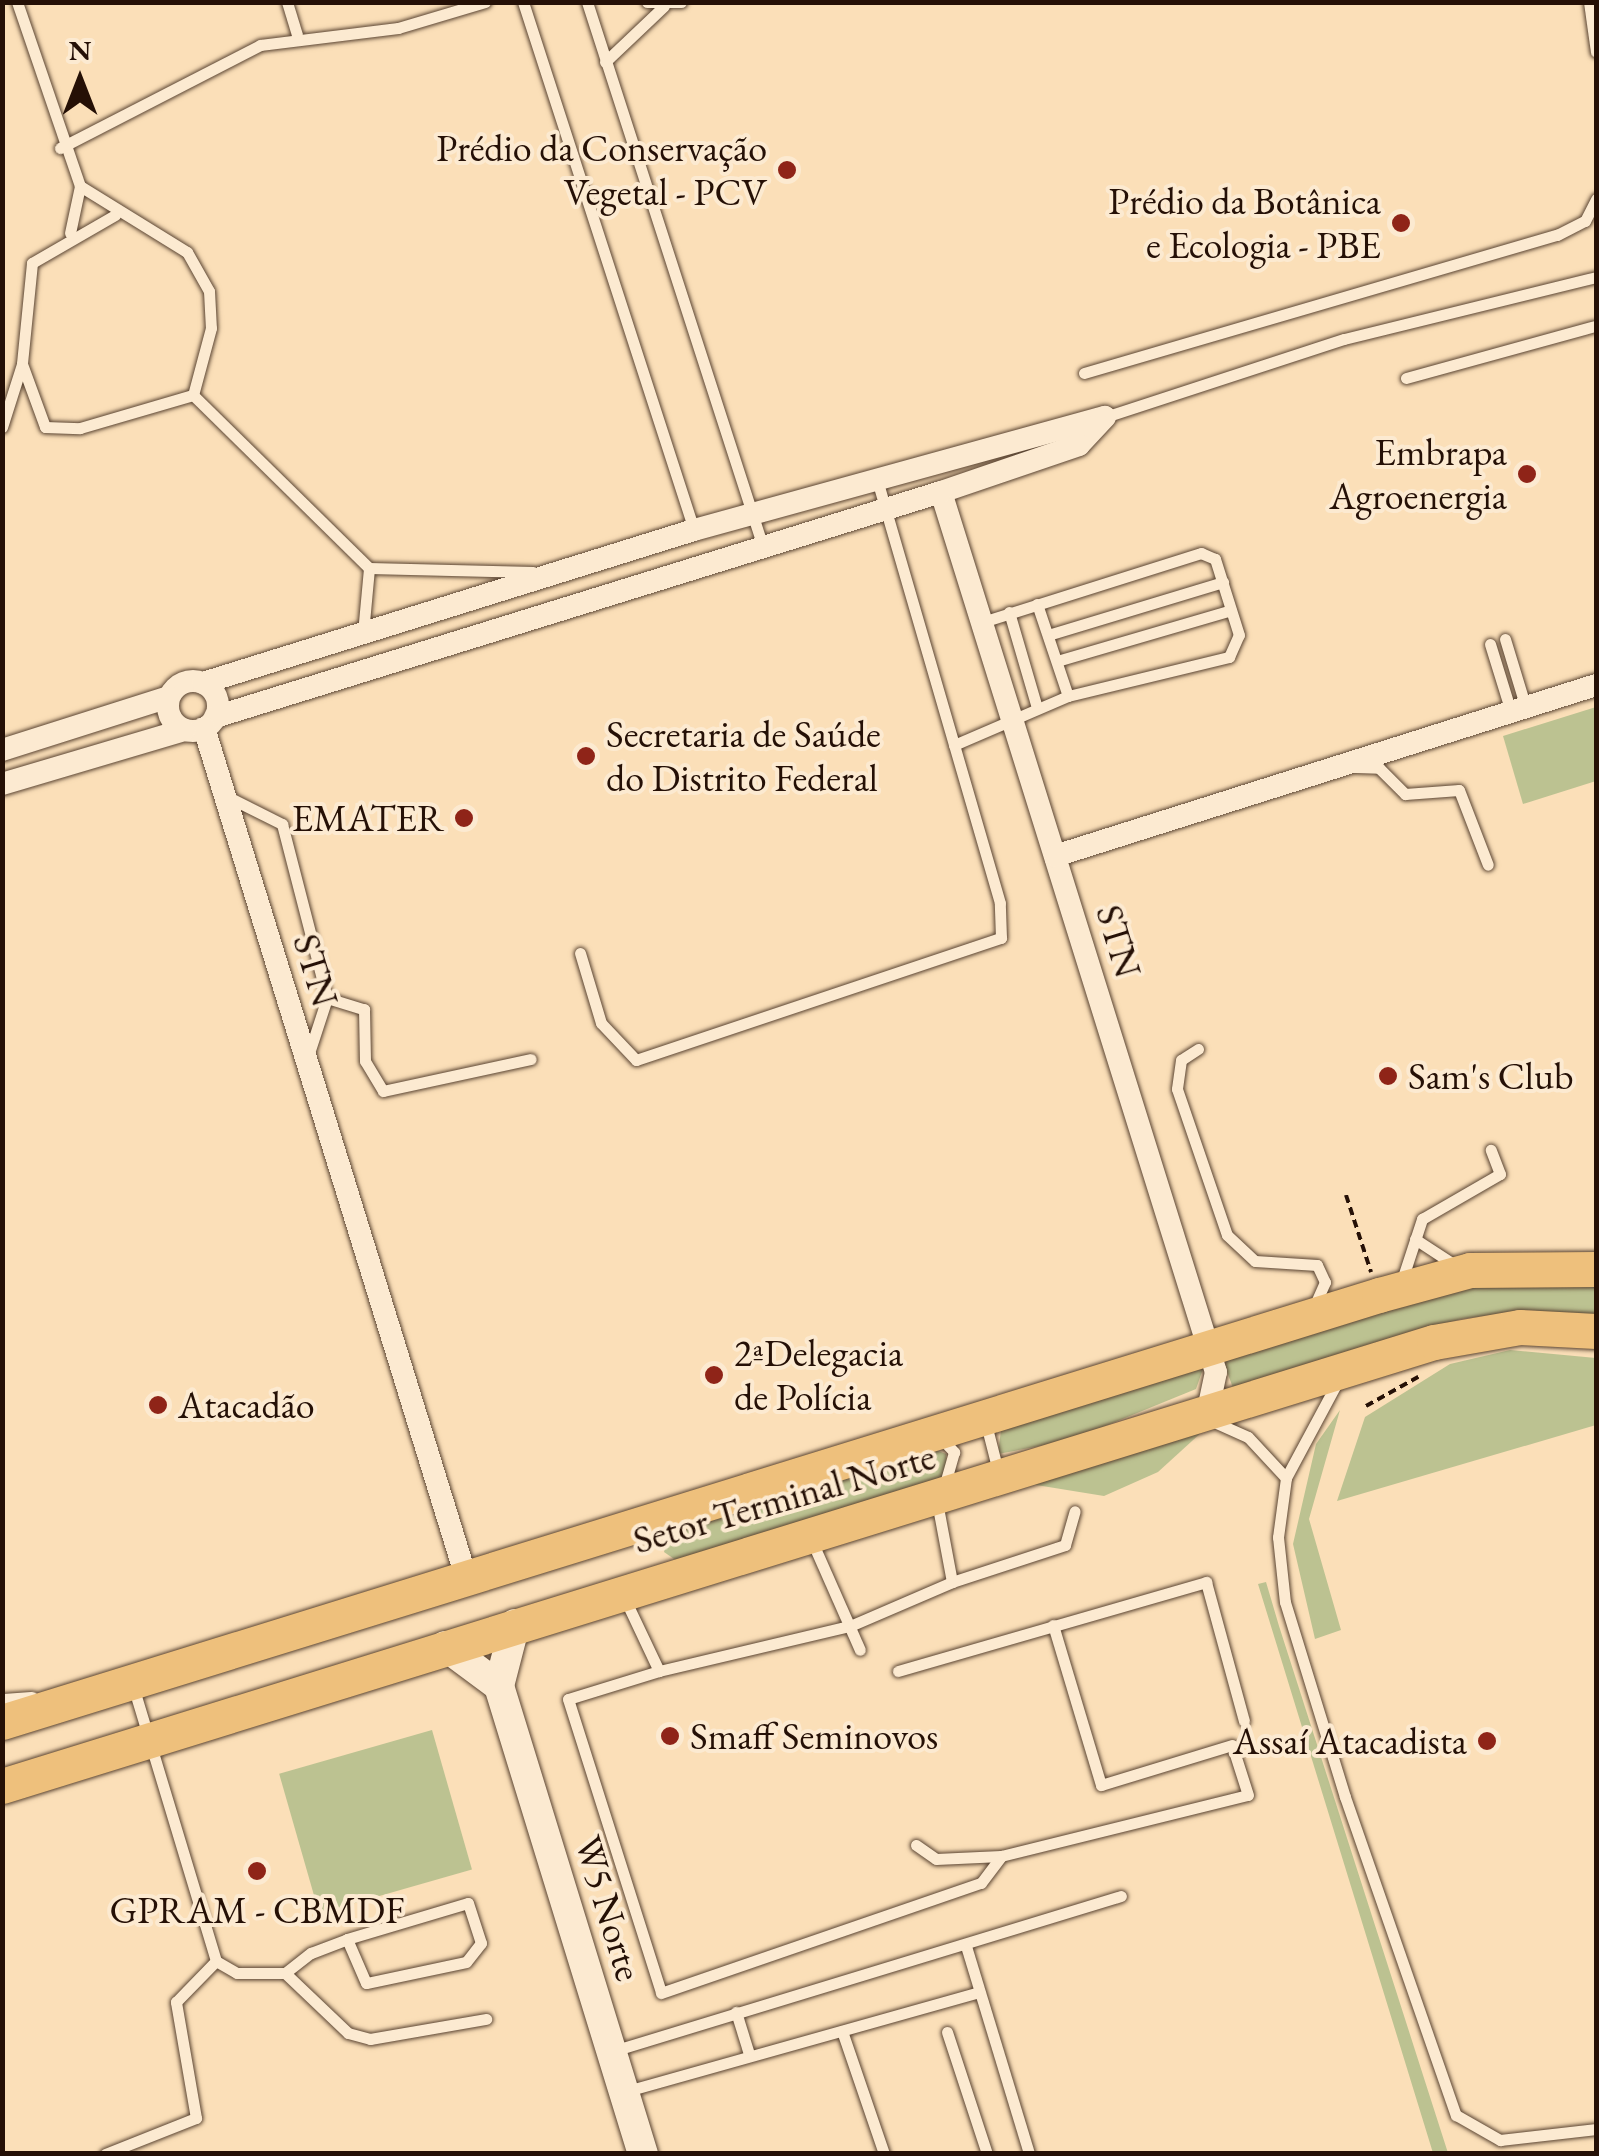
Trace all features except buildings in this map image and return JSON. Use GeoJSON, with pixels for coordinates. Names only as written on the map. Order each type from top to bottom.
{"type":"FeatureCollection","features":[{"type":"Feature","properties":{"kind":"main road","name":"Setor Terminal Norte"},"geometry":{"type":"LineString","coordinates":[[2,1722],[1389,1292],[1470,1270],[1596,1269]]}},
{"type":"Feature","properties":{"kind":"main road","name":"Setor Terminal Norte"},"geometry":{"type":"LineString","coordinates":[[4,1785],[620,1590],[936,1498],[1345,1370],[1520,1328],[1596,1331]]}},
{"type":"Feature","properties":{"kind":"main road"},"geometry":{"type":"LineString","coordinates":[[666,1515],[652,1552],[678,1573]]}},
{"type":"Feature","properties":{"kind":"main road"},"geometry":{"type":"LineString","coordinates":[[603,1535],[630,1557],[620,1590]]}},
{"type":"Feature","properties":{"kind":"main road"},"geometry":{"type":"LineString","coordinates":[[316,1624],[313,1657],[338,1679]]}},
{"type":"Feature","properties":{"kind":"main road"},"geometry":{"type":"LineString","coordinates":[[445,1646],[499,1686],[515,1624]]}},
{"type":"Feature","properties":{"kind":"main road"},"geometry":{"type":"LineString","coordinates":[[266,1640],[288,1672],[281,1697]]}},
{"type":"Feature","properties":{"kind":"main road","name":"W5 Norte"},"geometry":{"type":"LineString","coordinates":[[499,1686],[642,2154]]}},
{"type":"Feature","properties":{"kind":"street"},"geometry":{"type":"LineString","coordinates":[[2,750],[169,698],[180,685],[204,682],[876,477],[1105,417]]}},
{"type":"Feature","properties":{"kind":"street"},"geometry":{"type":"LineString","coordinates":[[2,784],[941,492],[1080,444],[1105,417]]}},
{"type":"Feature","properties":{"kind":"street","name":"STN"},"geometry":{"type":"LineString","coordinates":[[941,492],[1210,1350],[1218,1383],[1201,1412]]}},
{"type":"Feature","properties":{"kind":"street"},"geometry":{"type":"LineString","coordinates":[[201,725],[204,682]]}},
{"type":"Feature","properties":{"kind":"street"},"geometry":{"type":"LineString","coordinates":[[1056,856],[1596,686]]}},
{"type":"Feature","properties":{"kind":"street"},"geometry":{"type":"LineString","coordinates":[[169,698],[168,713],[201,725]]}},
{"type":"Feature","properties":{"kind":"street","name":"STN"},"geometry":{"type":"LineString","coordinates":[[201,725],[466,1578]]}},
{"type":"Feature","properties":{"kind":"lane"},"geometry":{"type":"LineString","coordinates":[[17,2],[60,148],[80,186],[115,216],[187,252],[209,291],[211,328],[193,395]]}},
{"type":"Feature","properties":{"kind":"lane"},"geometry":{"type":"LineString","coordinates":[[287,2],[296,34]]}},
{"type":"Feature","properties":{"kind":"lane"},"geometry":{"type":"LineString","coordinates":[[60,148],[296,34],[398,28],[485,2]]}},
{"type":"Feature","properties":{"kind":"lane"},"geometry":{"type":"LineString","coordinates":[[523,2],[694,530]]}},
{"type":"Feature","properties":{"kind":"lane"},"geometry":{"type":"LineString","coordinates":[[587,2],[763,547]]}},
{"type":"Feature","properties":{"kind":"lane"},"geometry":{"type":"LineString","coordinates":[[646,2],[664,6],[680,2]]}},
{"type":"Feature","properties":{"kind":"lane"},"geometry":{"type":"LineString","coordinates":[[1589,2],[1596,52]]}},
{"type":"Feature","properties":{"kind":"lane"},"geometry":{"type":"LineString","coordinates":[[604,62],[664,6]]}},
{"type":"Feature","properties":{"kind":"lane"},"geometry":{"type":"LineString","coordinates":[[70,233],[80,186]]}},
{"type":"Feature","properties":{"kind":"lane"},"geometry":{"type":"LineString","coordinates":[[1084,373],[1558,235],[1586,220],[1596,200]]}},
{"type":"Feature","properties":{"kind":"lane"},"geometry":{"type":"LineString","coordinates":[[2,426],[22,364],[32,263],[70,233],[115,216]]}},
{"type":"Feature","properties":{"kind":"lane"},"geometry":{"type":"LineString","coordinates":[[1105,417],[1344,338],[1596,277]]}},
{"type":"Feature","properties":{"kind":"lane"},"geometry":{"type":"LineString","coordinates":[[1406,378],[1595,326]]}},
{"type":"Feature","properties":{"kind":"lane"},"geometry":{"type":"LineString","coordinates":[[22,364],[46,427],[58,432],[193,395]]}},
{"type":"Feature","properties":{"kind":"lane"},"geometry":{"type":"LineString","coordinates":[[193,395],[369,568],[554,573]]}},
{"type":"Feature","properties":{"kind":"lane"},"geometry":{"type":"LineString","coordinates":[[580,953],[601,1023],[636,1060],[826,1001],[995,942],[1000,903],[876,477]]}},
{"type":"Feature","properties":{"kind":"lane"},"geometry":{"type":"LineString","coordinates":[[954,745],[1068,696],[1230,656],[1239,635],[1216,559],[1201,553],[982,622]]}},
{"type":"Feature","properties":{"kind":"lane"},"geometry":{"type":"LineString","coordinates":[[362,634],[369,568]]}},
{"type":"Feature","properties":{"kind":"lane"},"geometry":{"type":"LineString","coordinates":[[1048,635],[1222,582]]}},
{"type":"Feature","properties":{"kind":"lane"},"geometry":{"type":"LineString","coordinates":[[1037,604],[1068,696]]}},
{"type":"Feature","properties":{"kind":"lane"},"geometry":{"type":"LineString","coordinates":[[1057,661],[1231,610]]}},
{"type":"Feature","properties":{"kind":"lane"},"geometry":{"type":"LineString","coordinates":[[1009,612],[1037,708]]}},
{"type":"Feature","properties":{"kind":"lane"},"geometry":{"type":"LineString","coordinates":[[1506,639],[1518,710]]}},
{"type":"Feature","properties":{"kind":"lane"},"geometry":{"type":"LineString","coordinates":[[1490,644],[1518,710]]}},
{"type":"Feature","properties":{"kind":"lane"},"geometry":{"type":"LineString","coordinates":[[1342,766],[1379,768],[1411,744]]}},
{"type":"Feature","properties":{"kind":"lane"},"geometry":{"type":"LineString","coordinates":[[1379,768],[1405,794],[1459,790],[1488,865]]}},
{"type":"Feature","properties":{"kind":"lane"},"geometry":{"type":"LineString","coordinates":[[226,796],[282,824],[327,998],[307,1060]]}},
{"type":"Feature","properties":{"kind":"lane"},"geometry":{"type":"LineString","coordinates":[[327,998],[364,1009],[365,1062],[383,1091],[532,1058]]}},
{"type":"Feature","properties":{"kind":"lane"},"geometry":{"type":"LineString","coordinates":[[1198,1048],[1181,1060],[1177,1089],[1222,1224],[1246,1257],[1320,1269],[1322,1296],[1302,1319]]}},
{"type":"Feature","properties":{"kind":"lane"},"geometry":{"type":"LineString","coordinates":[[1389,1292],[1422,1218],[1493,1182],[1502,1162],[1492,1150]]}},
{"type":"Feature","properties":{"kind":"lane"},"geometry":{"type":"LineString","coordinates":[[1415,1240],[1470,1270]]}},
{"type":"Feature","properties":{"kind":"lane"},"geometry":{"type":"LineString","coordinates":[[1345,1370],[1286,1478],[1278,1536],[1285,1602],[1456,2114],[1500,2140],[1596,2129]]}},
{"type":"Feature","properties":{"kind":"lane"},"geometry":{"type":"LineString","coordinates":[[1201,1412],[1248,1437],[1286,1478]]}},
{"type":"Feature","properties":{"kind":"lane"},"geometry":{"type":"LineString","coordinates":[[990,1415],[986,1452],[1004,1477]]}},
{"type":"Feature","properties":{"kind":"lane"},"geometry":{"type":"LineString","coordinates":[[932,1432],[954,1452],[936,1498],[952,1582]]}},
{"type":"Feature","properties":{"kind":"lane"},"geometry":{"type":"LineString","coordinates":[[1001,1856],[981,1883],[660,1993],[568,1699],[659,1670],[850,1626],[952,1582],[1053,1552],[1065,1545],[1075,1510]]}},
{"type":"Feature","properties":{"kind":"lane"},"geometry":{"type":"LineString","coordinates":[[810,1535],[860,1650]]}},
{"type":"Feature","properties":{"kind":"lane"},"geometry":{"type":"LineString","coordinates":[[898,1671],[1206,1582],[1244,1721]]}},
{"type":"Feature","properties":{"kind":"lane"},"geometry":{"type":"LineString","coordinates":[[620,1590],[659,1670]]}},
{"type":"Feature","properties":{"kind":"lane"},"geometry":{"type":"LineString","coordinates":[[916,1845],[936,1859],[1001,1856],[1248,1795],[1232,1745],[1101,1785],[1053,1625]]}},
{"type":"Feature","properties":{"kind":"lane"},"geometry":{"type":"LineString","coordinates":[[132,1682],[216,1961],[238,1973],[285,1972],[347,1940],[468,1903],[481,1943],[466,1962],[366,1983],[347,1940]]}},
{"type":"Feature","properties":{"kind":"lane"},"geometry":{"type":"LineString","coordinates":[[2,1699],[91,1694]]}},
{"type":"Feature","properties":{"kind":"lane"},"geometry":{"type":"LineString","coordinates":[[612,2051],[1121,1896]]}},
{"type":"Feature","properties":{"kind":"lane"},"geometry":{"type":"LineString","coordinates":[[966,1946],[1029,2154]]}},
{"type":"Feature","properties":{"kind":"lane"},"geometry":{"type":"LineString","coordinates":[[105,2154],[196,2118],[176,2002],[216,1961]]}},
{"type":"Feature","properties":{"kind":"lane"},"geometry":{"type":"LineString","coordinates":[[285,1972],[348,2033],[370,2039],[486,2018]]}},
{"type":"Feature","properties":{"kind":"lane"},"geometry":{"type":"LineString","coordinates":[[624,2092],[979,1992]]}},
{"type":"Feature","properties":{"kind":"lane"},"geometry":{"type":"LineString","coordinates":[[736,2012],[749,2054]]}},
{"type":"Feature","properties":{"kind":"lane"},"geometry":{"type":"LineString","coordinates":[[842,2031],[884,2154]]}},
{"type":"Feature","properties":{"kind":"lane"},"geometry":{"type":"LineString","coordinates":[[947,2032],[987,2154]]}},
{"type":"Feature","properties":{"kind":"path"},"geometry":{"type":"LineString","coordinates":[[1346,1195],[1389,1292]]}},
{"type":"Feature","properties":{"kind":"green space"},"geometry":{"type":"Polygon","coordinates":[[[1596,707],[1596,781],[1523,804],[1503,736],[1596,707]]]}},
{"type":"Feature","properties":{"kind":"green space"},"geometry":{"type":"Polygon","coordinates":[[[1468,1283],[1596,1284],[1596,1318],[1529,1310],[1461,1319],[1233,1388],[1222,1358],[1468,1283]]]}},
{"type":"Feature","properties":{"kind":"green space"},"geometry":{"type":"Polygon","coordinates":[[[1510,1350],[1596,1358],[1596,1425],[1337,1501],[1365,1417],[1450,1364],[1510,1350]]]}},
{"type":"Feature","properties":{"kind":"green space"},"geometry":{"type":"Polygon","coordinates":[[[1205,1363],[1196,1389],[1071,1440],[998,1454],[1001,1430],[1205,1363]]]}},
{"type":"Feature","properties":{"kind":"green space"},"geometry":{"type":"Polygon","coordinates":[[[1340,1410],[1309,1519],[1341,1630],[1315,1639],[1293,1544],[1316,1444],[1340,1410]]]}},
{"type":"Feature","properties":{"kind":"green space"},"geometry":{"type":"Polygon","coordinates":[[[1203,1431],[1158,1472],[1104,1496],[1030,1484],[1203,1431]]]}},
{"type":"Feature","properties":{"kind":"green space"},"geometry":{"type":"Polygon","coordinates":[[[931,1448],[946,1454],[947,1478],[677,1561],[664,1552],[669,1532],[931,1448]]]}},
{"type":"Feature","properties":{"kind":"green space"},"geometry":{"type":"Polygon","coordinates":[[[1266,1582],[1448,2153],[1433,2153],[1258,1584],[1266,1582]]]}},
{"type":"Feature","properties":{"kind":"green space"},"geometry":{"type":"Polygon","coordinates":[[[432,1730],[472,1869],[319,1913],[279,1774],[432,1730]]]}},
{"type":"Feature","properties":{"kind":"place","name":"Prédio da Conservação Vegetal - PCV"},"geometry":{"type":"Point","coordinates":[787,170]}},
{"type":"Feature","properties":{"kind":"place","name":"Prédio da Botânica e Ecologia - PBE"},"geometry":{"type":"Point","coordinates":[1401,223]}},
{"type":"Feature","properties":{"kind":"place","name":"Embrapa Agroenergia"},"geometry":{"type":"Point","coordinates":[1527,474]}},
{"type":"Feature","properties":{"kind":"place","name":"Secretaria de Saúde do Distrito Federal"},"geometry":{"type":"Point","coordinates":[586,756]}},
{"type":"Feature","properties":{"kind":"place","name":"EMATER"},"geometry":{"type":"Point","coordinates":[464,818]}},
{"type":"Feature","properties":{"kind":"place","name":"Sam's Club"},"geometry":{"type":"Point","coordinates":[1388,1076]}},
{"type":"Feature","properties":{"kind":"place","name":"2ªDelegacia de Polícia"},"geometry":{"type":"Point","coordinates":[714,1375]}},
{"type":"Feature","properties":{"kind":"place","name":"Atacadão"},"geometry":{"type":"Point","coordinates":[158,1405]}},
{"type":"Feature","properties":{"kind":"place","name":"Smaff Seminovos"},"geometry":{"type":"Point","coordinates":[670,1736]}},
{"type":"Feature","properties":{"kind":"place","name":"Assaí Atacadista"},"geometry":{"type":"Point","coordinates":[1487,1741]}},
{"type":"Feature","properties":{"kind":"place","name":"GPRAM - CBMDF"},"geometry":{"type":"Point","coordinates":[257,1871]}}]}
